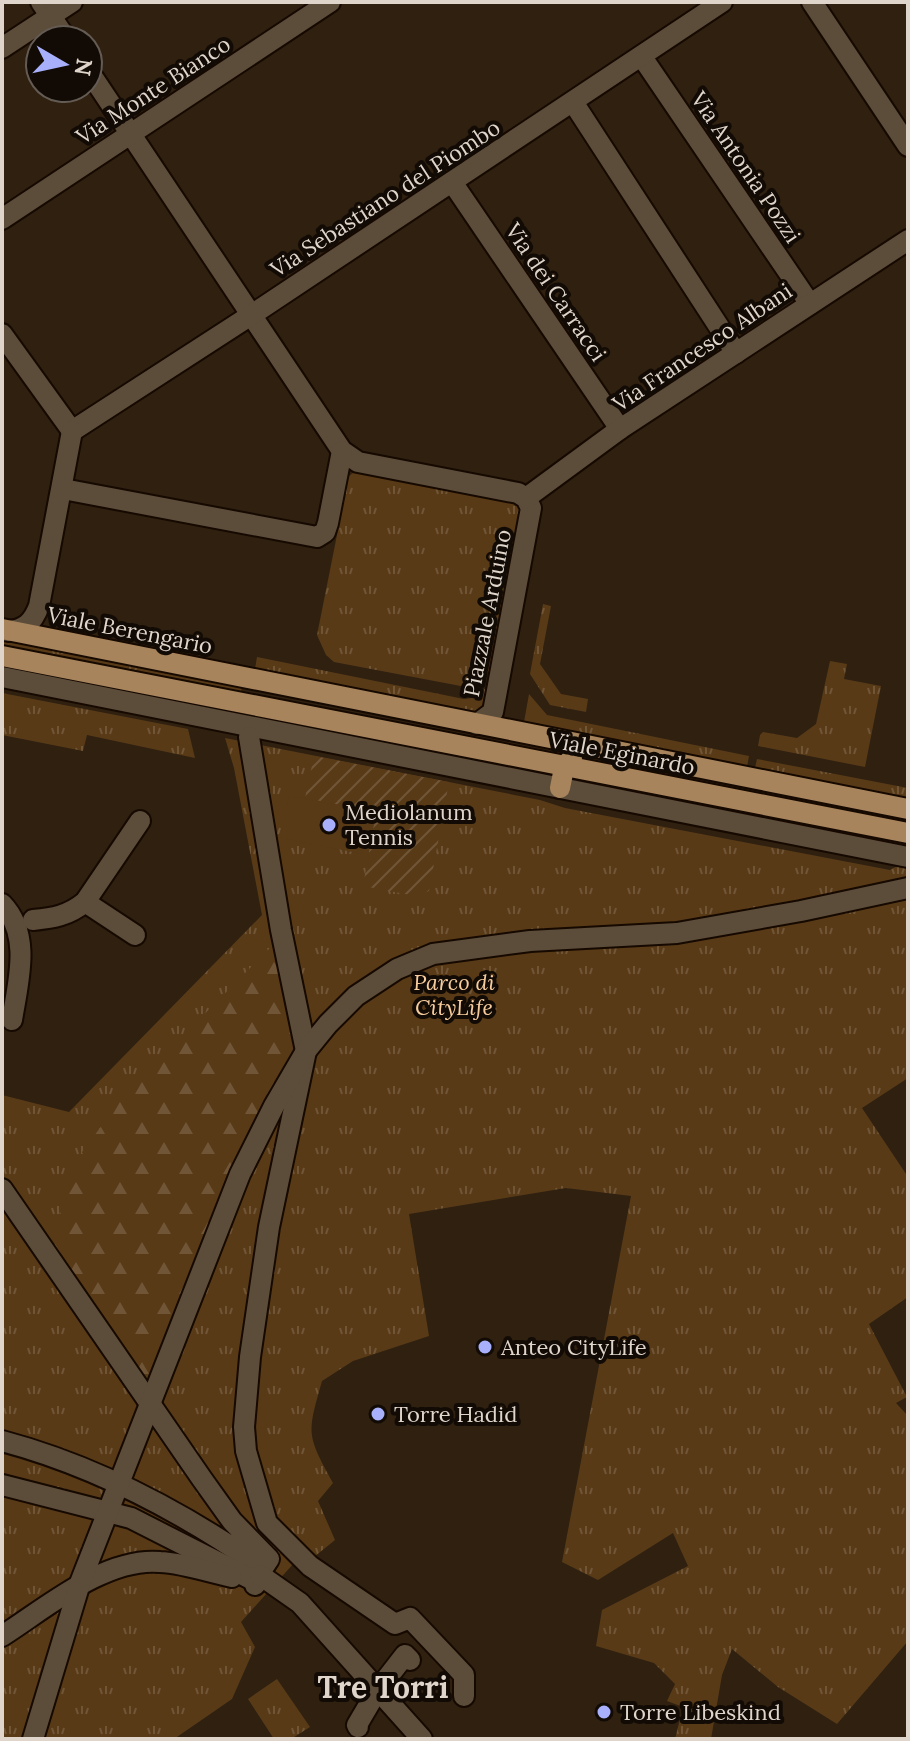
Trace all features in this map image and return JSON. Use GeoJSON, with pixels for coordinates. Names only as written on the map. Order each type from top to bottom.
{"type":"FeatureCollection","features":[{"type":"Feature","properties":{"kind":"main road","name":"Viale Berengario"},"geometry":{"type":"LineString","coordinates":[[5,630],[249,678]]}},
{"type":"Feature","properties":{"kind":"main road"},"geometry":{"type":"LineString","coordinates":[[2,656],[327,719],[361,713],[455,732],[477,724]]}},
{"type":"Feature","properties":{"kind":"main road","name":"Piazzale Arduino"},"geometry":{"type":"LineString","coordinates":[[249,678],[477,724]]}},
{"type":"Feature","properties":{"kind":"main road","name":"Viale Eginardo"},"geometry":{"type":"LineString","coordinates":[[327,719],[908,833]]}},
{"type":"Feature","properties":{"kind":"main road","name":"Viale Eginardo"},"geometry":{"type":"LineString","coordinates":[[477,724],[908,809]]}},
{"type":"Feature","properties":{"kind":"main road"},"geometry":{"type":"LineString","coordinates":[[560,788],[565,766],[569,760],[579,756],[778,795],[844,796]]}},
{"type":"Feature","properties":{"kind":"street"},"geometry":{"type":"LineString","coordinates":[[2,48],[46,9],[72,2]]}},
{"type":"Feature","properties":{"kind":"street","name":"Via Monte Bianco"},"geometry":{"type":"LineString","coordinates":[[2,219],[330,2]]}},
{"type":"Feature","properties":{"kind":"street","name":"Via Sebastiano del Piombo"},"geometry":{"type":"LineString","coordinates":[[72,431],[722,2]]}},
{"type":"Feature","properties":{"kind":"street"},"geometry":{"type":"LineString","coordinates":[[812,2],[908,146]]}},
{"type":"Feature","properties":{"kind":"street","name":"Via Antonia Pozzi"},"geometry":{"type":"LineString","coordinates":[[642,57],[810,304]]}},
{"type":"Feature","properties":{"kind":"street"},"geometry":{"type":"LineString","coordinates":[[104,94],[342,451],[358,462],[518,493],[526,498]]}},
{"type":"Feature","properties":{"kind":"street"},"geometry":{"type":"LineString","coordinates":[[573,102],[736,353]]}},
{"type":"Feature","properties":{"kind":"street","name":"Via dei Carracci"},"geometry":{"type":"LineString","coordinates":[[452,182],[620,429]]}},
{"type":"Feature","properties":{"kind":"street","name":"Via Francesco Albani"},"geometry":{"type":"LineString","coordinates":[[526,498],[620,429],[908,240]]}},
{"type":"Feature","properties":{"kind":"street"},"geometry":{"type":"LineString","coordinates":[[2,334],[72,431],[37,612],[28,625],[19,630],[5,630]]}},
{"type":"Feature","properties":{"kind":"street"},"geometry":{"type":"LineString","coordinates":[[63,489],[317,537],[325,532],[342,451]]}},
{"type":"Feature","properties":{"kind":"street","name":"Piazzale Arduino"},"geometry":{"type":"LineString","coordinates":[[477,724],[493,712],[531,508],[526,498]]}},
{"type":"Feature","properties":{"kind":"street","name":"Viale Eginardo"},"geometry":{"type":"LineString","coordinates":[[2,677],[908,857]]}},
{"type":"Feature","properties":{"kind":"street"},"geometry":{"type":"LineString","coordinates":[[249,737],[281,930],[306,1051],[269,1227],[250,1357],[244,1427],[246,1451],[267,1523],[310,1566],[395,1624],[410,1618],[464,1675],[464,1696]]}},
{"type":"Feature","properties":{"kind":"street"},"geometry":{"type":"LineString","coordinates":[[26,927],[65,915],[85,902],[140,821]]}},
{"type":"Feature","properties":{"kind":"street"},"geometry":{"type":"LineString","coordinates":[[33,1739],[80,1583],[240,1174],[306,1051],[356,996],[397,969],[433,954],[530,941],[677,933],[908,888]]}},
{"type":"Feature","properties":{"kind":"street"},"geometry":{"type":"LineString","coordinates":[[85,902],[135,935]]}},
{"type":"Feature","properties":{"kind":"street"},"geometry":{"type":"LineString","coordinates":[[5,907],[26,927]]}},
{"type":"Feature","properties":{"kind":"street"},"geometry":{"type":"LineString","coordinates":[[12,1020],[26,927]]}},
{"type":"Feature","properties":{"kind":"street"},"geometry":{"type":"LineString","coordinates":[[2,1189],[232,1521],[269,1559],[257,1576]]}},
{"type":"Feature","properties":{"kind":"street"},"geometry":{"type":"LineString","coordinates":[[2,1441],[121,1479],[230,1545],[257,1576]]}},
{"type":"Feature","properties":{"kind":"street"},"geometry":{"type":"LineString","coordinates":[[2,1485],[106,1516],[131,1518],[257,1576],[300,1603],[422,1739]]}},
{"type":"Feature","properties":{"kind":"street"},"geometry":{"type":"LineString","coordinates":[[2,1636],[80,1583],[132,1565],[161,1561],[257,1576]]}},
{"type":"Feature","properties":{"kind":"street"},"geometry":{"type":"LineString","coordinates":[[358,1727],[377,1691],[405,1655],[410,1660]]}},
{"type":"Feature","properties":{"kind":"green space"},"geometry":{"type":"Polygon","coordinates":[[[360,469],[516,500],[524,510],[492,669],[466,687],[334,662],[326,655],[317,635],[345,495],[344,486],[349,476],[360,469]]]}},
{"type":"Feature","properties":{"kind":"green space"},"geometry":{"type":"Polygon","coordinates":[[[543,604],[551,606],[540,664],[561,694],[588,699],[586,712],[550,705],[530,674],[543,604]]]}},
{"type":"Feature","properties":{"kind":"green space"},"geometry":{"type":"Polygon","coordinates":[[[2,638],[242,685],[241,693],[2,646],[2,638]]]}},
{"type":"Feature","properties":{"kind":"green space"},"geometry":{"type":"Polygon","coordinates":[[[257,657],[464,699],[472,698],[489,686],[485,711],[480,714],[255,669],[257,657]]]}},
{"type":"Feature","properties":{"kind":"green space"},"geometry":{"type":"Polygon","coordinates":[[[830,661],[847,664],[844,679],[881,686],[865,767],[758,746],[763,732],[797,738],[816,724],[830,661]]]}},
{"type":"Feature","properties":{"kind":"green space"},"geometry":{"type":"Polygon","coordinates":[[[2,693],[188,729],[195,758],[87,735],[83,751],[2,735],[2,693]]]}},
{"type":"Feature","properties":{"kind":"green space"},"geometry":{"type":"Polygon","coordinates":[[[529,694],[547,715],[749,756],[747,767],[524,722],[529,694]]]}},
{"type":"Feature","properties":{"kind":"green space","name":"Parco di CityLife"},"geometry":{"type":"Polygon","coordinates":[[[225,738],[540,800],[565,808],[890,870],[899,865],[908,867],[908,1078],[862,1108],[908,1177],[908,1297],[869,1324],[907,1397],[896,1403],[908,1416],[908,1641],[837,1724],[778,1687],[732,1649],[722,1675],[711,1739],[675,1739],[683,1707],[667,1701],[675,1684],[654,1663],[596,1646],[602,1610],[688,1566],[673,1533],[598,1580],[562,1562],[631,1196],[566,1188],[409,1214],[429,1336],[353,1361],[322,1381],[312,1434],[333,1483],[318,1501],[335,1540],[314,1557],[303,1553],[241,1622],[255,1647],[232,1699],[174,1739],[2,1739],[2,1095],[69,1112],[262,915],[234,768],[225,738]]]}},
{"type":"Feature","properties":{"kind":"green space"},"geometry":{"type":"Polygon","coordinates":[[[314,756],[449,782],[429,891],[416,896],[363,886],[376,812],[305,798],[314,756]]]}},
{"type":"Feature","properties":{"kind":"green space"},"geometry":{"type":"Polygon","coordinates":[[[757,759],[908,788],[908,798],[755,768],[757,759]]]}},
{"type":"Feature","properties":{"kind":"green space"},"geometry":{"type":"Polygon","coordinates":[[[573,777],[908,844],[908,851],[567,783],[573,777]]]}},
{"type":"Feature","properties":{"kind":"green space","name":"Mediolanum Tennis"},"geometry":{"type":"Polygon","coordinates":[[[289,796],[376,812],[368,855],[281,838],[289,796]]]}},
{"type":"Feature","properties":{"kind":"green space"},"geometry":{"type":"Polygon","coordinates":[[[279,945],[296,1038],[290,1062],[236,1157],[148,1388],[54,1253],[65,1175],[126,1093],[270,948],[279,945]]]}},
{"type":"Feature","properties":{"kind":"green space"},"geometry":{"type":"Polygon","coordinates":[[[277,1679],[310,1727],[291,1739],[274,1739],[248,1699],[277,1679]]]}},
{"type":"Feature","properties":{"kind":"place","name":"Mediolanum Tennis"},"geometry":{"type":"Point","coordinates":[329,825]}},
{"type":"Feature","properties":{"kind":"place","name":"Anteo CityLife"},"geometry":{"type":"Point","coordinates":[485,1347]}},
{"type":"Feature","properties":{"kind":"place","name":"Torre Hadid"},"geometry":{"type":"Point","coordinates":[378,1414]}},
{"type":"Feature","properties":{"kind":"place","name":"Torre Libeskind"},"geometry":{"type":"Point","coordinates":[604,1712]}},
{"type":"Feature","properties":{"kind":"district","name":"Tre Torri"},"geometry":{"type":"Point","coordinates":[383,1688]}}]}
